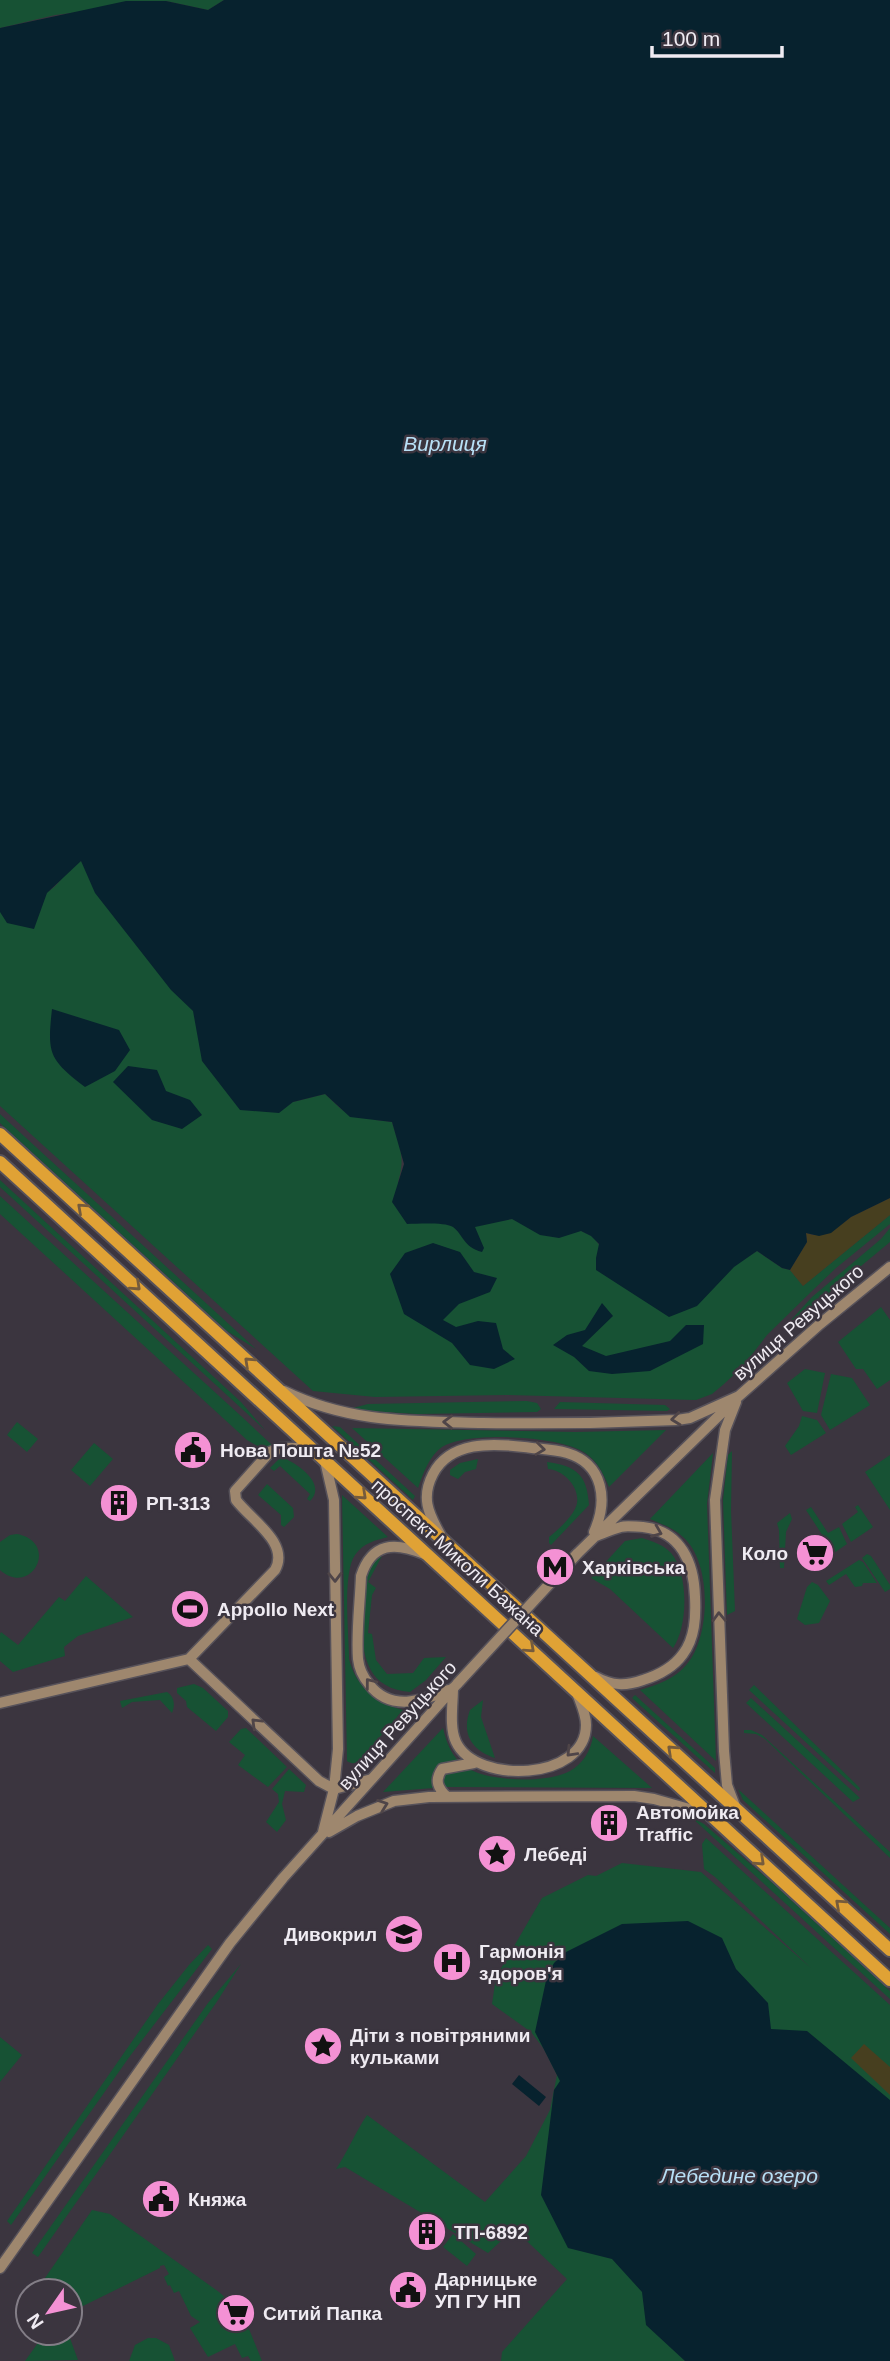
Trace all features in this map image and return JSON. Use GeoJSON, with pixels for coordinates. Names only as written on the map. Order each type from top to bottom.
{"type":"FeatureCollection","features":[{"type":"Feature","properties":{"kind":"highway","name":"проспект Миколи Бажана"},"geometry":{"type":"LineString","coordinates":[[0,1134],[890,1950]]}},
{"type":"Feature","properties":{"kind":"highway","name":"проспект Миколи Бажана"},"geometry":{"type":"LineString","coordinates":[[0,1163],[890,1980]]}},
{"type":"Feature","properties":{"kind":"street","name":"вулиця Ревуцького"},"geometry":{"type":"LineString","coordinates":[[0,2268],[230,1943],[322,1835],[592,1538],[739,1396],[820,1324],[890,1267]]}},
{"type":"Feature","properties":{"kind":"street"},"geometry":{"type":"LineString","coordinates":[[277,1388],[309,1404],[349,1415],[419,1422],[594,1424],[677,1420],[690,1418],[739,1396]]}},
{"type":"Feature","properties":{"kind":"street"},"geometry":{"type":"LineString","coordinates":[[736,1809],[725,1774],[715,1500],[724,1430],[739,1396]]}},
{"type":"Feature","properties":{"kind":"street"},"geometry":{"type":"LineString","coordinates":[[444,1541],[431,1519],[425,1498],[437,1466],[452,1452],[461,1449],[508,1445],[566,1453],[577,1457],[594,1472],[602,1494],[603,1507],[592,1538]]}},
{"type":"Feature","properties":{"kind":"street"},"geometry":{"type":"LineString","coordinates":[[0,1703],[189,1659],[275,1570],[279,1562],[278,1548],[236,1500],[235,1490],[270,1452],[280,1448],[312,1448]]}},
{"type":"Feature","properties":{"kind":"street"},"geometry":{"type":"LineString","coordinates":[[322,1835],[334,1789],[338,1749],[334,1500],[325,1461]]}},
{"type":"Feature","properties":{"kind":"street"},"geometry":{"type":"LineString","coordinates":[[591,1674],[616,1685],[633,1684],[664,1672],[686,1650],[694,1629],[695,1605],[694,1581],[688,1558],[683,1549],[665,1534],[646,1527],[623,1526],[592,1538]]}},
{"type":"Feature","properties":{"kind":"street"},"geometry":{"type":"LineString","coordinates":[[428,1556],[398,1545],[378,1551],[364,1565],[361,1576],[358,1659],[365,1679],[372,1688],[392,1700],[404,1703],[428,1698],[455,1686],[455,1741],[463,1754],[474,1763]]}},
{"type":"Feature","properties":{"kind":"street"},"geometry":{"type":"LineString","coordinates":[[189,1659],[319,1782],[334,1789],[372,1779]]}},
{"type":"Feature","properties":{"kind":"street"},"geometry":{"type":"LineString","coordinates":[[447,1797],[438,1788],[437,1777],[442,1769],[454,1765],[474,1763],[504,1770],[539,1770],[564,1760],[580,1743],[585,1731],[583,1709],[576,1690]]}},
{"type":"Feature","properties":{"kind":"street"},"geometry":{"type":"LineString","coordinates":[[322,1835],[394,1801],[447,1797],[634,1796],[710,1815]]}},
{"type":"Feature","properties":{"kind":"green space"},"geometry":{"type":"Polygon","coordinates":[[[0,0],[224,0],[208,10],[166,1],[55,15],[0,28],[0,0]]]}},
{"type":"Feature","properties":{"kind":"green space"},"geometry":{"type":"Polygon","coordinates":[[[81,861],[293,1102],[325,1094],[342,1110],[392,1122],[401,1158],[398,1182],[501,1221],[512,1219],[581,1231],[593,1236],[599,1245],[723,1272],[757,1251],[782,1268],[790,1270],[803,1286],[890,1215],[890,1224],[812,1291],[767,1335],[743,1366],[724,1384],[712,1394],[696,1400],[506,1395],[375,1397],[313,1391],[0,1106],[0,904],[44,894],[54,887],[71,867],[81,861]]]}},
{"type":"Feature","properties":{"kind":"green space"},"geometry":{"type":"Polygon","coordinates":[[[0,1114],[256,1349],[227,1331],[0,1123],[0,1114]]]}},
{"type":"Feature","properties":{"kind":"green space"},"geometry":{"type":"Polygon","coordinates":[[[0,1180],[241,1402],[265,1430],[0,1187],[0,1180]]]}},
{"type":"Feature","properties":{"kind":"green space"},"geometry":{"type":"Polygon","coordinates":[[[0,1196],[273,1446],[261,1448],[247,1440],[0,1214],[0,1196]]]}},
{"type":"Feature","properties":{"kind":"green space"},"geometry":{"type":"Polygon","coordinates":[[[890,1228],[890,1242],[790,1325],[791,1320],[812,1297],[881,1239],[890,1228]]]}},
{"type":"Feature","properties":{"kind":"green space"},"geometry":{"type":"Polygon","coordinates":[[[881,1307],[890,1320],[890,1380],[877,1389],[863,1369],[856,1369],[838,1342],[881,1307]]]}},
{"type":"Feature","properties":{"kind":"green space"},"geometry":{"type":"Polygon","coordinates":[[[805,1369],[825,1373],[817,1413],[803,1411],[787,1383],[805,1369]]]}},
{"type":"Feature","properties":{"kind":"green space"},"geometry":{"type":"Polygon","coordinates":[[[831,1374],[852,1378],[870,1405],[830,1430],[821,1415],[831,1374]]]}},
{"type":"Feature","properties":{"kind":"green space"},"geometry":{"type":"Polygon","coordinates":[[[560,1402],[665,1405],[670,1409],[554,1409],[560,1402]]]}},
{"type":"Feature","properties":{"kind":"green space"},"geometry":{"type":"Polygon","coordinates":[[[537,1403],[541,1409],[537,1412],[417,1414],[353,1408],[368,1404],[537,1403]]]}},
{"type":"Feature","properties":{"kind":"green space"},"geometry":{"type":"Polygon","coordinates":[[[802,1416],[817,1420],[826,1433],[791,1455],[785,1446],[799,1426],[802,1416]]]}},
{"type":"Feature","properties":{"kind":"green space"},"geometry":{"type":"Polygon","coordinates":[[[17,1422],[38,1439],[27,1452],[7,1435],[17,1422]]]}},
{"type":"Feature","properties":{"kind":"green space"},"geometry":{"type":"Polygon","coordinates":[[[332,1426],[340,1427],[415,1496],[413,1500],[332,1426]]]}},
{"type":"Feature","properties":{"kind":"green space"},"geometry":{"type":"Polygon","coordinates":[[[352,1428],[575,1432],[666,1430],[609,1487],[598,1466],[580,1450],[551,1441],[490,1437],[454,1442],[442,1447],[430,1460],[418,1488],[352,1428]]]}},
{"type":"Feature","properties":{"kind":"green space"},"geometry":{"type":"Polygon","coordinates":[[[94,1443],[113,1459],[90,1486],[71,1470],[94,1443]]]}},
{"type":"Feature","properties":{"kind":"green space"},"geometry":{"type":"Polygon","coordinates":[[[732,1451],[731,1510],[735,1611],[727,1615],[723,1500],[728,1455],[732,1451]]]}},
{"type":"Feature","properties":{"kind":"green space"},"geometry":{"type":"Polygon","coordinates":[[[713,1453],[707,1504],[716,1761],[640,1690],[677,1674],[695,1652],[701,1636],[705,1599],[699,1563],[683,1537],[650,1519],[713,1453]]]}},
{"type":"Feature","properties":{"kind":"green space"},"geometry":{"type":"Polygon","coordinates":[[[890,1455],[890,1510],[865,1472],[890,1455]]]}},
{"type":"Feature","properties":{"kind":"green space"},"geometry":{"type":"Polygon","coordinates":[[[284,1458],[297,1465],[313,1482],[314,1495],[310,1501],[307,1499],[310,1494],[280,1466],[274,1471],[270,1468],[284,1458]]]}},
{"type":"Feature","properties":{"kind":"green space"},"geometry":{"type":"Polygon","coordinates":[[[478,1459],[476,1469],[465,1472],[458,1479],[450,1475],[450,1470],[460,1463],[478,1459]]]}},
{"type":"Feature","properties":{"kind":"green space"},"geometry":{"type":"Polygon","coordinates":[[[547,1462],[566,1466],[578,1473],[586,1486],[589,1505],[551,1545],[549,1537],[573,1513],[577,1495],[566,1477],[548,1469],[547,1462]]]}},
{"type":"Feature","properties":{"kind":"green space"},"geometry":{"type":"Polygon","coordinates":[[[267,1484],[293,1508],[294,1517],[284,1527],[281,1525],[281,1515],[258,1495],[267,1484]]]}},
{"type":"Feature","properties":{"kind":"green space"},"geometry":{"type":"Polygon","coordinates":[[[342,1495],[388,1537],[366,1545],[355,1555],[351,1564],[347,1590],[349,1659],[357,1678],[368,1692],[384,1703],[403,1710],[362,1758],[353,1763],[347,1761],[342,1495]]]}},
{"type":"Feature","properties":{"kind":"green space"},"geometry":{"type":"Polygon","coordinates":[[[858,1505],[873,1527],[851,1542],[842,1524],[858,1512],[855,1507],[858,1505]]]}},
{"type":"Feature","properties":{"kind":"green space"},"geometry":{"type":"Polygon","coordinates":[[[811,1507],[828,1533],[839,1527],[847,1544],[834,1553],[806,1510],[811,1507]]]}},
{"type":"Feature","properties":{"kind":"green space"},"geometry":{"type":"Polygon","coordinates":[[[790,1513],[792,1519],[786,1532],[784,1568],[780,1568],[777,1523],[790,1513]]]}},
{"type":"Feature","properties":{"kind":"green space"},"geometry":{"type":"Polygon","coordinates":[[[17,1534],[30,1539],[37,1547],[39,1556],[37,1566],[31,1573],[12,1577],[0,1570],[0,1542],[17,1534]]]}},
{"type":"Feature","properties":{"kind":"green space"},"geometry":{"type":"Polygon","coordinates":[[[642,1538],[668,1550],[677,1562],[681,1574],[684,1614],[673,1648],[610,1589],[591,1578],[625,1541],[642,1538]]]}},
{"type":"Feature","properties":{"kind":"green space"},"geometry":{"type":"Polygon","coordinates":[[[867,1554],[890,1585],[890,1589],[885,1592],[862,1558],[867,1554]]]}},
{"type":"Feature","properties":{"kind":"green space"},"geometry":{"type":"Polygon","coordinates":[[[382,1556],[368,1582],[376,1588],[372,1595],[368,1633],[372,1634],[376,1660],[387,1674],[413,1673],[424,1658],[446,1657],[426,1680],[410,1692],[391,1688],[377,1679],[364,1651],[364,1580],[370,1566],[382,1556]]]}},
{"type":"Feature","properties":{"kind":"green space"},"geometry":{"type":"Polygon","coordinates":[[[859,1560],[877,1583],[863,1583],[862,1586],[855,1587],[846,1574],[829,1585],[826,1581],[859,1560]]]}},
{"type":"Feature","properties":{"kind":"green space"},"geometry":{"type":"Polygon","coordinates":[[[86,1576],[133,1617],[78,1636],[64,1647],[65,1656],[13,1672],[0,1661],[1,1632],[18,1645],[59,1597],[65,1601],[86,1576]]]}},
{"type":"Feature","properties":{"kind":"green space"},"geometry":{"type":"Polygon","coordinates":[[[812,1582],[818,1585],[830,1601],[819,1623],[805,1625],[797,1619],[807,1587],[812,1582]]]}},
{"type":"Feature","properties":{"kind":"green space"},"geometry":{"type":"Polygon","coordinates":[[[194,1684],[203,1688],[228,1711],[228,1717],[216,1731],[187,1707],[186,1701],[177,1693],[177,1688],[194,1684]]]}},
{"type":"Feature","properties":{"kind":"green space"},"geometry":{"type":"Polygon","coordinates":[[[754,1685],[860,1788],[859,1791],[749,1690],[754,1685]]]}},
{"type":"Feature","properties":{"kind":"green space"},"geometry":{"type":"Polygon","coordinates":[[[167,1692],[174,1702],[172,1713],[160,1700],[132,1702],[122,1708],[120,1701],[167,1692]]]}},
{"type":"Feature","properties":{"kind":"green space"},"geometry":{"type":"Polygon","coordinates":[[[635,1695],[715,1768],[715,1773],[632,1698],[635,1695]]]}},
{"type":"Feature","properties":{"kind":"green space"},"geometry":{"type":"Polygon","coordinates":[[[751,1698],[860,1798],[853,1802],[746,1703],[751,1698]]]}},
{"type":"Feature","properties":{"kind":"green space"},"geometry":{"type":"Polygon","coordinates":[[[483,1700],[481,1717],[495,1758],[475,1746],[468,1734],[470,1710],[483,1700]]]}},
{"type":"Feature","properties":{"kind":"green space"},"geometry":{"type":"Polygon","coordinates":[[[246,1728],[287,1767],[268,1787],[238,1765],[245,1755],[229,1742],[241,1729],[246,1728]]]}},
{"type":"Feature","properties":{"kind":"green space"},"geometry":{"type":"Polygon","coordinates":[[[443,1728],[450,1749],[464,1766],[486,1775],[516,1779],[546,1778],[570,1771],[586,1756],[593,1736],[652,1788],[446,1787],[383,1792],[443,1728]]]}},
{"type":"Feature","properties":{"kind":"green space"},"geometry":{"type":"Polygon","coordinates":[[[744,1730],[762,1735],[890,1852],[890,1858],[765,1739],[756,1734],[744,1733],[744,1730]]]}},
{"type":"Feature","properties":{"kind":"green space"},"geometry":{"type":"Polygon","coordinates":[[[289,1769],[306,1785],[304,1792],[285,1791],[282,1804],[286,1820],[277,1832],[266,1822],[279,1802],[278,1794],[272,1789],[289,1769]]]}},
{"type":"Feature","properties":{"kind":"green space"},"geometry":{"type":"Polygon","coordinates":[[[738,1789],[890,1928],[890,1934],[743,1800],[738,1789]]]}},
{"type":"Feature","properties":{"kind":"green space"},"geometry":{"type":"Polygon","coordinates":[[[691,1817],[704,1824],[777,1887],[890,1991],[890,1999],[691,1817]]]}},
{"type":"Feature","properties":{"kind":"green space","name":"Лебедине озеро"},"geometry":{"type":"Polygon","coordinates":[[[706,1838],[890,2005],[890,2361],[501,2361],[502,2352],[567,2279],[514,2229],[488,2253],[345,2167],[336,2169],[367,2115],[485,2202],[526,2156],[550,2110],[557,2075],[544,2049],[531,2032],[492,2004],[496,1977],[542,1898],[588,1875],[596,1876],[622,1863],[701,1872],[811,1968],[704,1869],[702,1844],[706,1838]]]}},
{"type":"Feature","properties":{"kind":"green space"},"geometry":{"type":"Polygon","coordinates":[[[208,1945],[212,1949],[130,2056],[11,2225],[7,2221],[158,2004],[208,1945]]]}},
{"type":"Feature","properties":{"kind":"green space"},"geometry":{"type":"Polygon","coordinates":[[[241,1964],[38,2257],[32,2253],[208,2003],[241,1964]]]}},
{"type":"Feature","properties":{"kind":"green space"},"geometry":{"type":"Polygon","coordinates":[[[0,2037],[22,2055],[0,2082],[0,2037]]]}},
{"type":"Feature","properties":{"kind":"green space"},"geometry":{"type":"Polygon","coordinates":[[[92,2210],[110,2214],[219,2292],[237,2308],[247,2324],[262,2361],[251,2361],[248,2356],[242,2358],[235,2344],[208,2357],[190,2328],[200,2322],[191,2316],[179,2291],[174,2293],[170,2285],[168,2286],[164,2277],[169,2274],[164,2265],[84,2306],[84,2277],[46,2277],[92,2210]]]}},
{"type":"Feature","properties":{"kind":"green space"},"geometry":{"type":"Polygon","coordinates":[[[453,2234],[476,2254],[467,2266],[443,2247],[453,2234]]]}},
{"type":"Feature","properties":{"kind":"green space"},"geometry":{"type":"Polygon","coordinates":[[[148,2338],[156,2338],[169,2345],[175,2361],[129,2361],[135,2345],[148,2338]]]}},
{"type":"Feature","properties":{"kind":"green space"},"geometry":{"type":"Polygon","coordinates":[[[35,2347],[73,2347],[78,2360],[25,2361],[35,2347]]]}},
{"type":"Feature","properties":{"kind":"sand"},"geometry":{"type":"Polygon","coordinates":[[[890,1198],[890,1215],[803,1286],[790,1270],[807,1242],[806,1233],[830,1233],[851,1217],[890,1198]]]}},
{"type":"Feature","properties":{"kind":"sand"},"geometry":{"type":"Polygon","coordinates":[[[864,2044],[890,2067],[890,2095],[851,2058],[864,2044]]]}},
{"type":"Feature","properties":{"kind":"water","name":"Вирлиця"},"geometry":{"type":"Polygon","coordinates":[[[224,0],[890,0],[890,1198],[851,1217],[831,1233],[819,1236],[806,1233],[807,1242],[790,1270],[782,1268],[757,1251],[734,1267],[697,1306],[669,1317],[596,1270],[599,1244],[581,1231],[559,1238],[540,1235],[512,1219],[475,1227],[484,1248],[482,1252],[471,1247],[449,1225],[407,1224],[392,1202],[404,1164],[392,1122],[350,1117],[325,1094],[293,1102],[279,1113],[240,1110],[202,1061],[193,1011],[171,990],[95,893],[81,861],[47,893],[34,929],[7,923],[0,912],[0,28],[126,1],[166,1],[208,10],[224,0]]]}},
{"type":"Feature","properties":{"kind":"water"},"geometry":{"type":"Polygon","coordinates":[[[52,1009],[119,1030],[130,1050],[115,1071],[85,1087],[64,1069],[57,1062],[51,1046],[52,1009]]]}},
{"type":"Feature","properties":{"kind":"water"},"geometry":{"type":"Polygon","coordinates":[[[128,1066],[157,1070],[166,1091],[190,1100],[202,1115],[182,1129],[152,1120],[113,1082],[128,1066]]]}},
{"type":"Feature","properties":{"kind":"water"},"geometry":{"type":"Polygon","coordinates":[[[433,1243],[460,1252],[474,1272],[497,1278],[490,1292],[459,1304],[443,1320],[456,1327],[478,1321],[496,1323],[503,1349],[515,1359],[494,1369],[470,1365],[452,1343],[404,1314],[390,1274],[405,1253],[433,1243]]]}},
{"type":"Feature","properties":{"kind":"water"},"geometry":{"type":"Polygon","coordinates":[[[602,1303],[613,1316],[582,1346],[606,1356],[670,1341],[686,1325],[704,1325],[703,1344],[650,1371],[612,1374],[589,1371],[574,1357],[553,1345],[567,1335],[585,1330],[602,1303]]]}},
{"type":"Feature","properties":{"kind":"water","name":"Лебедине озеро"},"geometry":{"type":"Polygon","coordinates":[[[688,1921],[722,1938],[736,1969],[768,2003],[771,2029],[807,2031],[890,2100],[890,2361],[685,2361],[646,2325],[642,2292],[612,2259],[568,2248],[541,2195],[554,2090],[560,2081],[535,2032],[547,1976],[564,1953],[622,1924],[688,1921]]]}},
{"type":"Feature","properties":{"kind":"water"},"geometry":{"type":"Polygon","coordinates":[[[519,2075],[546,2097],[539,2106],[512,2084],[519,2075]]]}},
{"type":"Feature","properties":{"kind":"place","name":"Нова Пошта №52"},"geometry":{"type":"Point","coordinates":[193,1450]}},
{"type":"Feature","properties":{"kind":"place","name":"РП-313"},"geometry":{"type":"Point","coordinates":[119,1503]}},
{"type":"Feature","properties":{"kind":"place","name":"Коло"},"geometry":{"type":"Point","coordinates":[815,1553]}},
{"type":"Feature","properties":{"kind":"place","name":"Харківська"},"geometry":{"type":"Point","coordinates":[555,1567]}},
{"type":"Feature","properties":{"kind":"place","name":"Appollo Next"},"geometry":{"type":"Point","coordinates":[190,1609]}},
{"type":"Feature","properties":{"kind":"place","name":"Автомойка Traffic"},"geometry":{"type":"Point","coordinates":[609,1823]}},
{"type":"Feature","properties":{"kind":"place","name":"Лебеді"},"geometry":{"type":"Point","coordinates":[497,1854]}},
{"type":"Feature","properties":{"kind":"place","name":"Дивокрил"},"geometry":{"type":"Point","coordinates":[404,1934]}},
{"type":"Feature","properties":{"kind":"place","name":"Гармонія здоров'я"},"geometry":{"type":"Point","coordinates":[452,1962]}},
{"type":"Feature","properties":{"kind":"place","name":"Діти з повітряними кульками"},"geometry":{"type":"Point","coordinates":[323,2046]}},
{"type":"Feature","properties":{"kind":"place","name":"Княжа"},"geometry":{"type":"Point","coordinates":[161,2199]}},
{"type":"Feature","properties":{"kind":"place","name":"ТП-6892"},"geometry":{"type":"Point","coordinates":[427,2232]}},
{"type":"Feature","properties":{"kind":"place","name":"Дарницьке УП ГУ НП"},"geometry":{"type":"Point","coordinates":[408,2290]}},
{"type":"Feature","properties":{"kind":"place","name":"Ситий Папка"},"geometry":{"type":"Point","coordinates":[236,2313]}}]}
